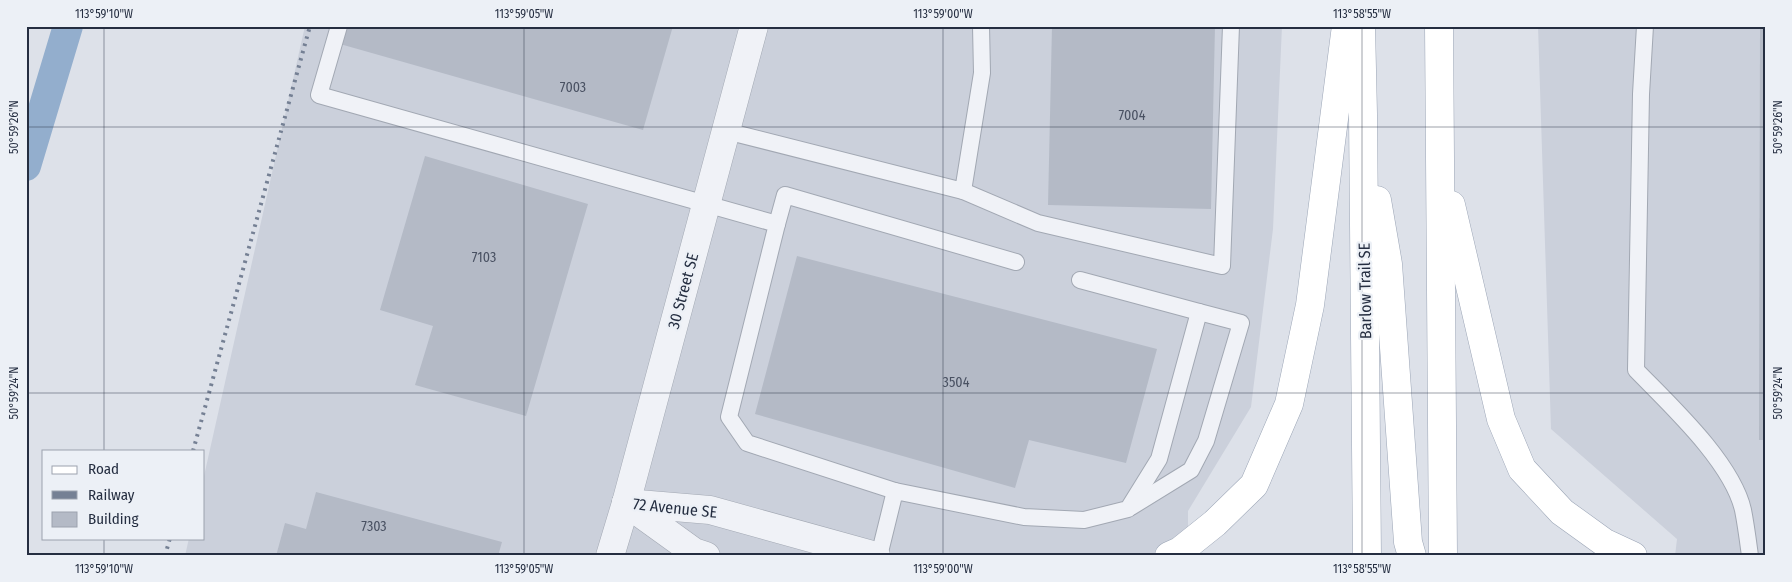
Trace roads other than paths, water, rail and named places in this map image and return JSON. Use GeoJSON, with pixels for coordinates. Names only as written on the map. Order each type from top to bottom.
{"type":"FeatureCollection","features":[{"type":"Feature","properties":{"kind":"main road"},"geometry":{"type":"LineString","coordinates":[[1169,556],[1180,551],[1215,523],[1254,485],[1290,404],[1310,305],[1346,26]]}},
{"type":"Feature","properties":{"kind":"main road","name":"Barlow Trail SE"},"geometry":{"type":"LineString","coordinates":[[1361,26],[1367,556]]}},
{"type":"Feature","properties":{"kind":"main road"},"geometry":{"type":"LineString","coordinates":[[1439,26],[1443,556]]}},
{"type":"Feature","properties":{"kind":"main road"},"geometry":{"type":"LineString","coordinates":[[1363,114],[1388,264],[1408,542],[1412,556]]}},
{"type":"Feature","properties":{"kind":"main road"},"geometry":{"type":"LineString","coordinates":[[1440,156],[1501,419],[1522,469],[1562,512],[1605,542],[1633,556]]}},
{"type":"Feature","properties":{"kind":"street","name":"30 Street SE"},"geometry":{"type":"LineString","coordinates":[[610,556],[626,503],[754,26]]}},
{"type":"Feature","properties":{"kind":"street","name":"72 Avenue SE"},"geometry":{"type":"LineString","coordinates":[[626,503],[694,552],[706,556]]}},
{"type":"Feature","properties":{"kind":"street","name":"72 Avenue SE"},"geometry":{"type":"LineString","coordinates":[[626,503],[710,510],[878,556]]}},
{"type":"Feature","properties":{"kind":"lane"},"geometry":{"type":"LineString","coordinates":[[339,26],[320,95],[777,224]]}},
{"type":"Feature","properties":{"kind":"lane"},"geometry":{"type":"LineString","coordinates":[[963,191],[982,73],[981,26]]}},
{"type":"Feature","properties":{"kind":"lane"},"geometry":{"type":"LineString","coordinates":[[726,130],[963,191],[1038,223],[1222,266],[1231,26]]}},
{"type":"Feature","properties":{"kind":"lane"},"geometry":{"type":"LineString","coordinates":[[1645,26],[1641,94],[1636,370],[1690,425],[1728,474],[1743,508],[1750,556]]}},
{"type":"Feature","properties":{"kind":"lane"},"geometry":{"type":"LineString","coordinates":[[1016,262],[785,195],[729,417],[747,444],[895,491],[1024,517],[1084,520],[1128,509],[1191,470],[1206,441],[1241,323],[1080,280]]}},
{"type":"Feature","properties":{"kind":"lane"},"geometry":{"type":"LineString","coordinates":[[1128,509],[1159,459],[1199,312]]}},
{"type":"Feature","properties":{"kind":"lane"},"geometry":{"type":"LineString","coordinates":[[878,556],[895,491]]}},
{"type":"Feature","properties":{"kind":"waterway"},"geometry":{"type":"LineString","coordinates":[[26,166],[68,26]]}},
{"type":"Feature","properties":{"kind":"railway"},"geometry":{"type":"LineString","coordinates":[[193,450],[310,26]]}},
{"type":"Feature","properties":{"kind":"railway"},"geometry":{"type":"LineString","coordinates":[[165,556],[169,540]]}}]}
